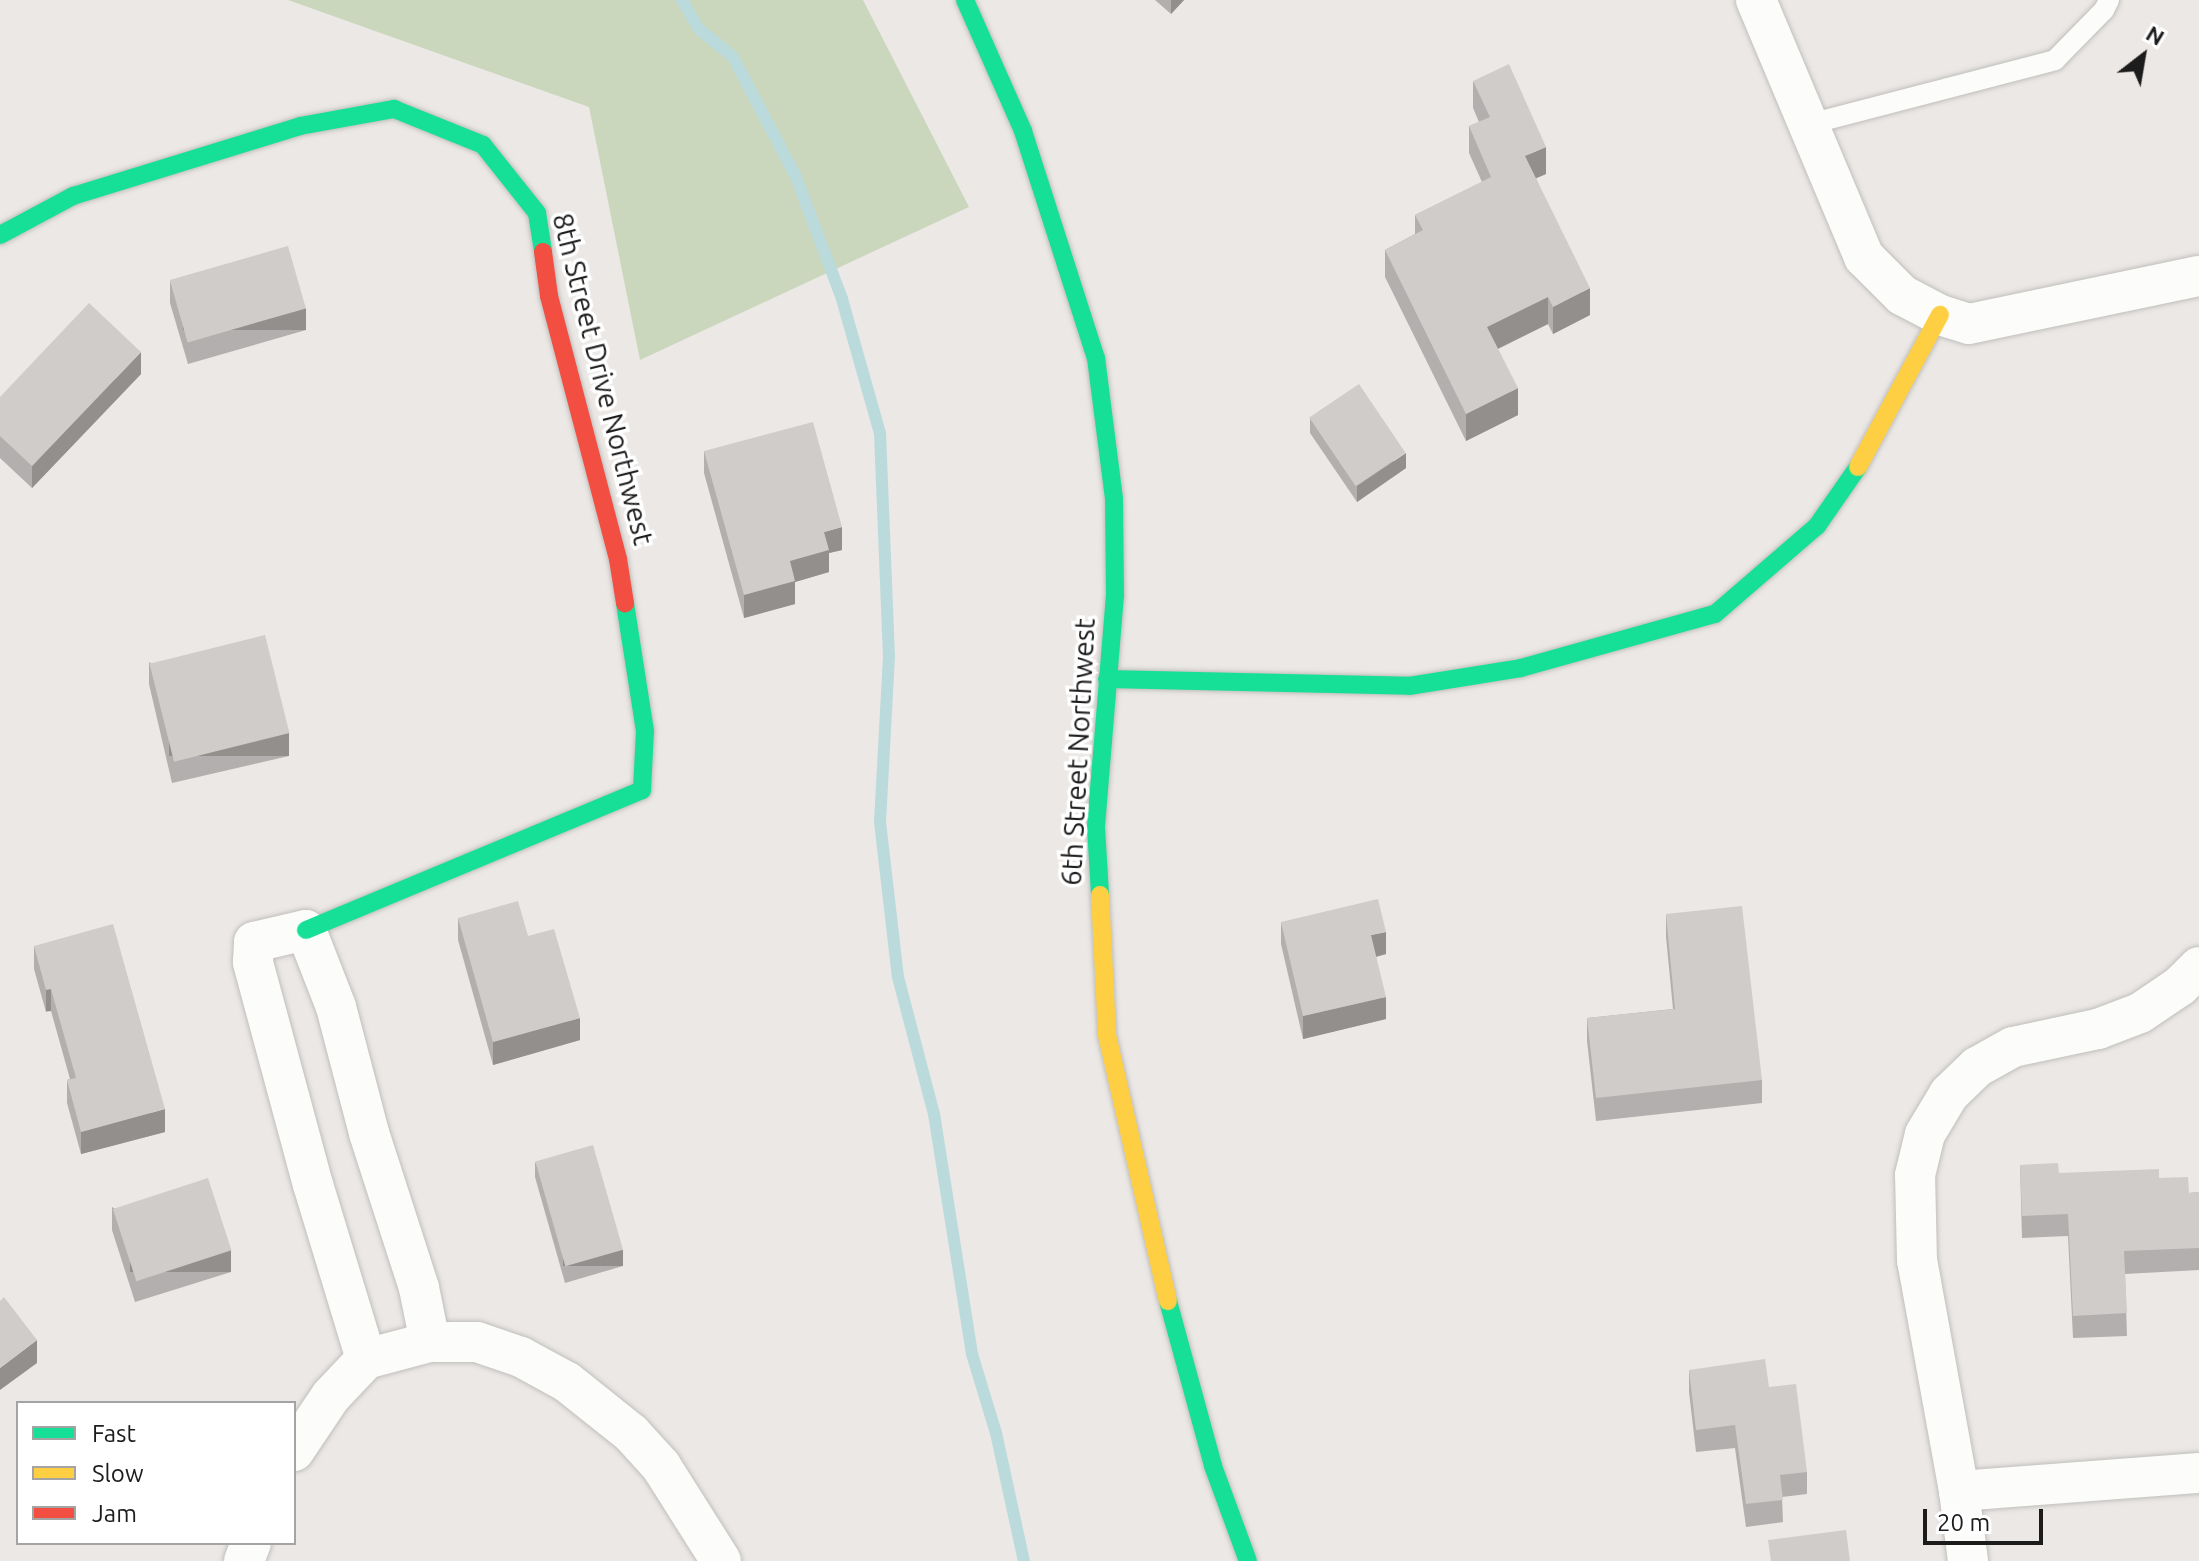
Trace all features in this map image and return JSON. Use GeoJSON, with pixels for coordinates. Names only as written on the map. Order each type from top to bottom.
{"type":"FeatureCollection","features":[{"type":"Feature","properties":{"kind":"street","name":"6th Street Northwest"},"geometry":{"type":"LineString","coordinates":[[965,0],[1023,131],[1096,358],[1114,499],[1115,595],[1096,827],[1107,1035],[1182,1360],[1213,1466],[1248,1561]]}},
{"type":"Feature","properties":{"kind":"street"},"geometry":{"type":"LineString","coordinates":[[1756,0],[1864,257],[1902,295],[1940,315],[1969,324],[2001,320],[2199,276]]}},
{"type":"Feature","properties":{"kind":"street","name":"8th Street Drive Northwest"},"geometry":{"type":"LineString","coordinates":[[0,235],[73,196],[300,126],[394,109],[483,145],[537,213],[549,296],[618,559],[645,731],[642,790],[306,930]]}},
{"type":"Feature","properties":{"kind":"street"},"geometry":{"type":"LineString","coordinates":[[1107,679],[1409,686],[1521,668],[1715,614],[1762,577],[1817,526],[1861,463],[1940,315]]}},
{"type":"Feature","properties":{"kind":"street"},"geometry":{"type":"LineString","coordinates":[[366,1359],[313,1185],[253,962],[254,942],[306,930],[336,1007],[369,1133],[419,1288],[430,1342]]}},
{"type":"Feature","properties":{"kind":"street"},"geometry":{"type":"LineString","coordinates":[[1968,1561],[1959,1491],[1917,1261],[1915,1175],[1925,1134],[1949,1094],[1977,1067],[2013,1047],[2098,1029],[2140,1013],[2180,986],[2199,967]]}},
{"type":"Feature","properties":{"kind":"street"},"geometry":{"type":"LineString","coordinates":[[296,1448],[331,1396],[366,1359],[430,1342],[477,1342],[521,1357],[567,1382],[631,1433],[661,1466],[721,1561]]}},
{"type":"Feature","properties":{"kind":"street"},"geometry":{"type":"LineString","coordinates":[[1959,1491],[2199,1473]]}},
{"type":"Feature","properties":{"kind":"lane"},"geometry":{"type":"LineString","coordinates":[[1810,124],[2055,60],[2104,10],[2109,0]]}},
{"type":"Feature","properties":{"kind":"green space"},"geometry":{"type":"Polygon","coordinates":[[[288,0],[863,0],[969,207],[640,360],[589,107],[288,0]]]}},
{"type":"Feature","properties":{"kind":"building"},"geometry":{"type":"Polygon","coordinates":[[[1509,64],[1546,147],[1525,156],[1590,288],[1553,307],[1548,297],[1487,327],[1518,388],[1466,414],[1385,250],[1423,230],[1415,215],[1491,177],[1469,126],[1490,117],[1473,81],[1509,64]]]}},
{"type":"Feature","properties":{"kind":"building"},"geometry":{"type":"Polygon","coordinates":[[[288,246],[306,308],[188,342],[170,280],[288,246]]]}},
{"type":"Feature","properties":{"kind":"building"},"geometry":{"type":"Polygon","coordinates":[[[89,303],[141,352],[32,466],[0,436],[0,397],[89,303]]]}},
{"type":"Feature","properties":{"kind":"building"},"geometry":{"type":"Polygon","coordinates":[[[1359,384],[1405,453],[1356,486],[1309,418],[1359,384]]]}},
{"type":"Feature","properties":{"kind":"building"},"geometry":{"type":"Polygon","coordinates":[[[813,422],[842,527],[824,532],[829,550],[790,561],[795,581],[744,595],[704,451],[813,422]]]}},
{"type":"Feature","properties":{"kind":"building"},"geometry":{"type":"Polygon","coordinates":[[[265,635],[289,733],[174,762],[150,664],[265,635]]]}},
{"type":"Feature","properties":{"kind":"building"},"geometry":{"type":"Polygon","coordinates":[[[1378,899],[1386,932],[1371,935],[1386,997],[1303,1016],[1281,922],[1378,899]]]}},
{"type":"Feature","properties":{"kind":"building"},"geometry":{"type":"Polygon","coordinates":[[[518,901],[528,936],[554,929],[580,1018],[493,1042],[458,918],[518,901]]]}},
{"type":"Feature","properties":{"kind":"building"},"geometry":{"type":"Polygon","coordinates":[[[1742,906],[1762,1080],[1596,1098],[1587,1018],[1675,1009],[1666,914],[1742,906]]]}},
{"type":"Feature","properties":{"kind":"building"},"geometry":{"type":"Polygon","coordinates":[[[113,924],[165,1109],[81,1132],[67,1080],[76,1078],[51,989],[46,990],[34,946],[113,924]]]}},
{"type":"Feature","properties":{"kind":"building"},"geometry":{"type":"Polygon","coordinates":[[[593,1145],[623,1250],[565,1266],[535,1162],[593,1145]]]}},
{"type":"Feature","properties":{"kind":"building"},"geometry":{"type":"Polygon","coordinates":[[[2058,1163],[2059,1173],[2159,1169],[2159,1178],[2188,1177],[2189,1193],[2199,1192],[2199,1248],[2124,1251],[2127,1313],[2073,1316],[2068,1214],[2022,1216],[2020,1165],[2058,1163]]]}},
{"type":"Feature","properties":{"kind":"building"},"geometry":{"type":"Polygon","coordinates":[[[208,1178],[231,1250],[136,1281],[113,1209],[208,1178]]]}},
{"type":"Feature","properties":{"kind":"building"},"geometry":{"type":"Polygon","coordinates":[[[4,1297],[37,1340],[0,1368],[0,1301],[4,1297]]]}},
{"type":"Feature","properties":{"kind":"building"},"geometry":{"type":"Polygon","coordinates":[[[1765,1359],[1769,1387],[1796,1384],[1807,1472],[1780,1475],[1783,1500],[1746,1504],[1735,1425],[1696,1430],[1689,1370],[1765,1359]]]}},
{"type":"Feature","properties":{"kind":"building"},"geometry":{"type":"Polygon","coordinates":[[[1846,1530],[1850,1561],[1771,1561],[1768,1540],[1846,1530]]]}},
{"type":"Feature","properties":{"kind":"waterway"},"geometry":{"type":"LineString","coordinates":[[682,0],[699,29],[733,57],[796,177],[842,299],[880,433],[889,656],[880,822],[898,977],[934,1114],[972,1354],[996,1433],[1024,1561]]}},
{"type":"Feature","properties":{"kind":"traffic: fast"},"geometry":{"type":"LineString","coordinates":[[965,0],[1023,131],[1096,358],[1114,499],[1115,595],[1096,827],[1100,895]]}},
{"type":"Feature","properties":{"kind":"traffic: fast"},"geometry":{"type":"LineString","coordinates":[[0,235],[73,196],[300,126],[394,109],[483,145],[537,213],[543,252]]}},
{"type":"Feature","properties":{"kind":"traffic: fast"},"geometry":{"type":"LineString","coordinates":[[1107,679],[1409,686],[1521,668],[1715,614],[1817,526],[1858,467]]}},
{"type":"Feature","properties":{"kind":"traffic: fast"},"geometry":{"type":"LineString","coordinates":[[306,930],[642,790],[645,731],[625,603]]}},
{"type":"Feature","properties":{"kind":"traffic: fast"},"geometry":{"type":"LineString","coordinates":[[1168,1301],[1213,1466],[1248,1561]]}},
{"type":"Feature","properties":{"kind":"traffic: slow"},"geometry":{"type":"LineString","coordinates":[[1858,467],[1940,315]]}},
{"type":"Feature","properties":{"kind":"traffic: slow"},"geometry":{"type":"LineString","coordinates":[[1100,895],[1107,1035],[1168,1301]]}},
{"type":"Feature","properties":{"kind":"traffic: jam"},"geometry":{"type":"LineString","coordinates":[[543,252],[549,296],[618,559],[625,603]]}}]}
